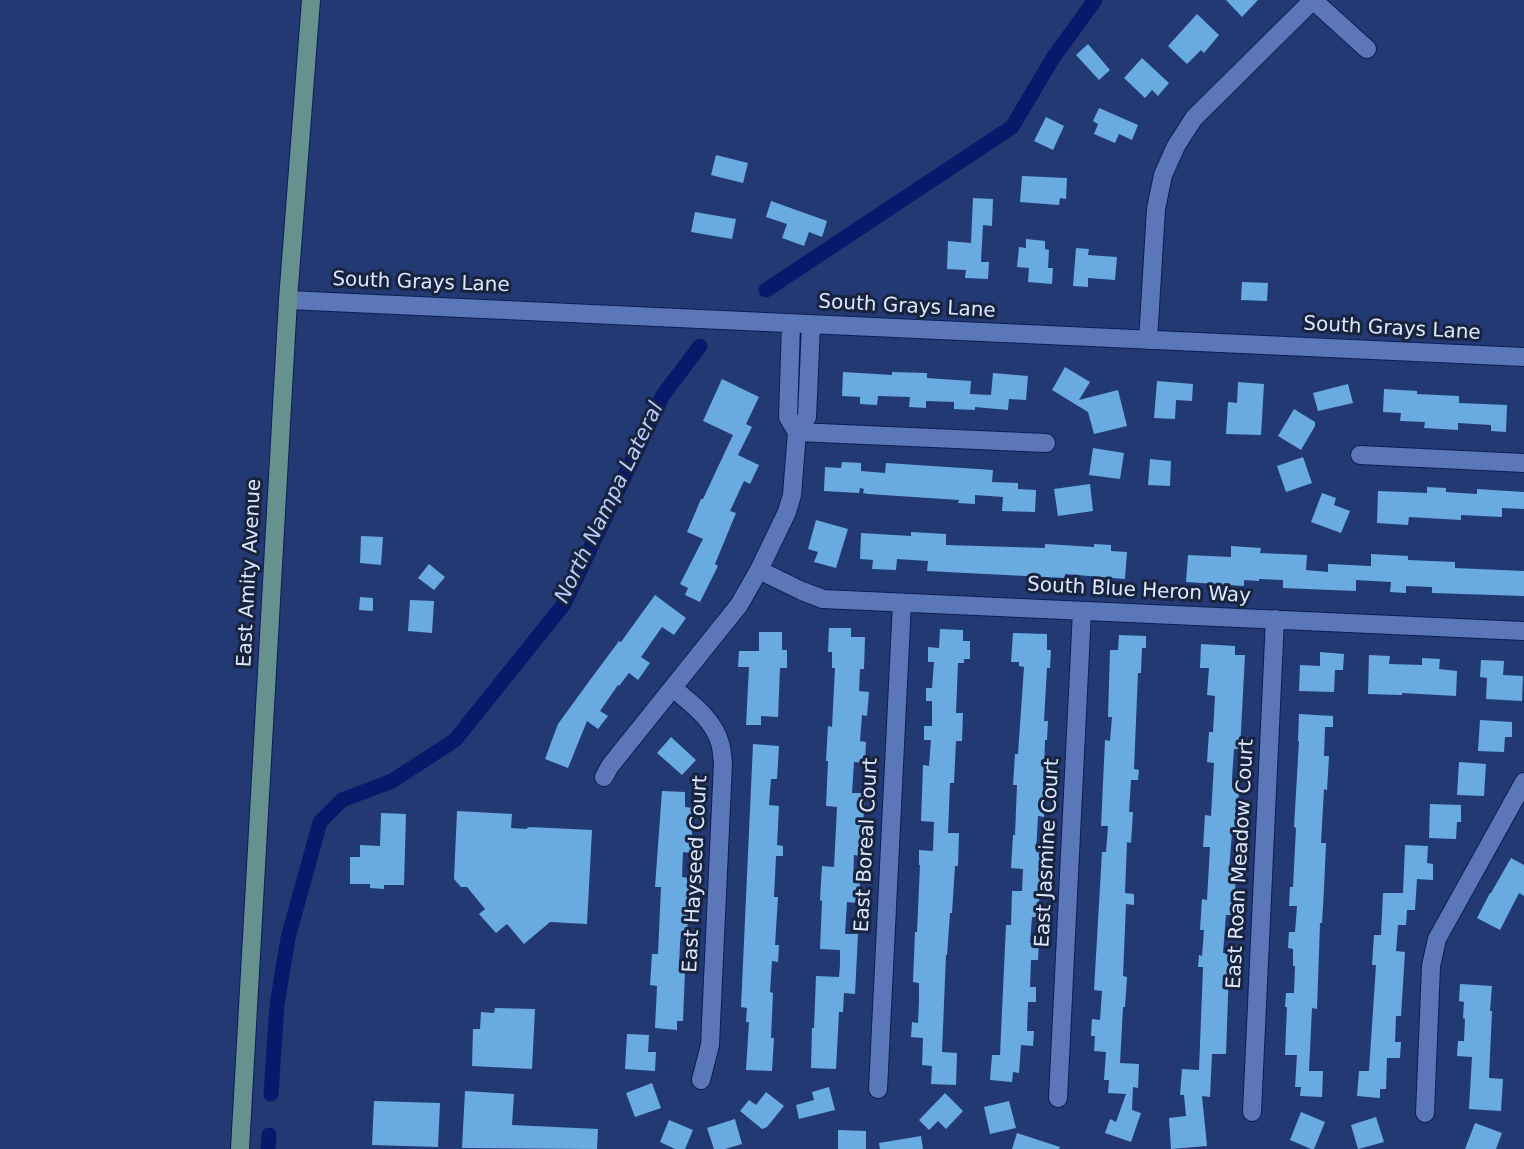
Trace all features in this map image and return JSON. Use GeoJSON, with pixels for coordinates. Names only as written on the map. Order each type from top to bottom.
{"type":"FeatureCollection","features":[{"type":"Feature","properties":{"kind":"main road","name":"East Amity Avenue"},"geometry":{"type":"LineString","coordinates":[[240,1149],[288,300],[311,0]]}},
{"type":"Feature","properties":{"kind":"street"},"geometry":{"type":"LineString","coordinates":[[1148,340],[1155,209],[1163,175],[1176,146],[1194,118],[1313,0],[1367,49]]}},
{"type":"Feature","properties":{"kind":"street","name":"South Grays Lane"},"geometry":{"type":"LineString","coordinates":[[288,300],[1524,357]]}},
{"type":"Feature","properties":{"kind":"street"},"geometry":{"type":"LineString","coordinates":[[791,324],[788,417],[797,432]]}},
{"type":"Feature","properties":{"kind":"street"},"geometry":{"type":"LineString","coordinates":[[604,777],[610,766],[739,605],[787,512],[792,495],[796,463],[797,432],[807,417],[811,325]]}},
{"type":"Feature","properties":{"kind":"street"},"geometry":{"type":"LineString","coordinates":[[797,432],[1046,443]]}},
{"type":"Feature","properties":{"kind":"street"},"geometry":{"type":"LineString","coordinates":[[1360,455],[1524,463]]}},
{"type":"Feature","properties":{"kind":"street","name":"South Blue Heron Way"},"geometry":{"type":"LineString","coordinates":[[759,570],[823,599],[1524,631]]}},
{"type":"Feature","properties":{"kind":"street","name":"East Boreal Court"},"geometry":{"type":"LineString","coordinates":[[878,1089],[902,603]]}},
{"type":"Feature","properties":{"kind":"street","name":"East Jasmine Court"},"geometry":{"type":"LineString","coordinates":[[1058,1098],[1082,611]]}},
{"type":"Feature","properties":{"kind":"street","name":"East Roan Meadow Court"},"geometry":{"type":"LineString","coordinates":[[1252,1112],[1275,619]]}},
{"type":"Feature","properties":{"kind":"street","name":"East Hayseed Court"},"geometry":{"type":"LineString","coordinates":[[673,688],[698,708],[711,724],[720,742],[723,763],[710,1045],[700,1080]]}},
{"type":"Feature","properties":{"kind":"street"},"geometry":{"type":"LineString","coordinates":[[1425,1113],[1431,966],[1437,939],[1524,782]]}},
{"type":"Feature","properties":{"kind":"building"},"geometry":{"type":"Polygon","coordinates":[[[1226,0],[1258,0],[1242,17],[1226,0]]]}},
{"type":"Feature","properties":{"kind":"building"},"geometry":{"type":"Polygon","coordinates":[[[1197,14],[1219,35],[1204,53],[1201,50],[1187,64],[1168,46],[1197,14]]]}},
{"type":"Feature","properties":{"kind":"building"},"geometry":{"type":"Polygon","coordinates":[[[1088,44],[1110,70],[1099,80],[1076,55],[1088,44]]]}},
{"type":"Feature","properties":{"kind":"building"},"geometry":{"type":"Polygon","coordinates":[[[1142,58],[1169,83],[1158,96],[1152,90],[1145,98],[1124,78],[1142,58]]]}},
{"type":"Feature","properties":{"kind":"building"},"geometry":{"type":"Polygon","coordinates":[[[1099,108],[1138,125],[1132,140],[1119,134],[1115,143],[1094,134],[1098,124],[1093,121],[1099,108]]]}},
{"type":"Feature","properties":{"kind":"building"},"geometry":{"type":"Polygon","coordinates":[[[1046,117],[1064,126],[1053,150],[1034,141],[1046,117]]]}},
{"type":"Feature","properties":{"kind":"building"},"geometry":{"type":"Polygon","coordinates":[[[716,155],[748,163],[743,183],[711,175],[716,155]]]}},
{"type":"Feature","properties":{"kind":"building"},"geometry":{"type":"Polygon","coordinates":[[[1022,176],[1067,178],[1066,199],[1060,198],[1059,205],[1020,202],[1022,176]]]}},
{"type":"Feature","properties":{"kind":"building"},"geometry":{"type":"Polygon","coordinates":[[[973,198],[993,199],[992,226],[983,225],[981,262],[989,262],[988,279],[965,278],[966,270],[947,269],[948,241],[971,243],[973,198]]]}},
{"type":"Feature","properties":{"kind":"building"},"geometry":{"type":"Polygon","coordinates":[[[771,201],[827,221],[822,237],[809,232],[804,246],[782,238],[787,224],[766,217],[771,201]]]}},
{"type":"Feature","properties":{"kind":"building"},"geometry":{"type":"Polygon","coordinates":[[[695,212],[736,219],[732,239],[691,232],[695,212]]]}},
{"type":"Feature","properties":{"kind":"building"},"geometry":{"type":"Polygon","coordinates":[[[1026,239],[1045,241],[1045,249],[1049,250],[1048,268],[1053,268],[1052,284],[1028,282],[1029,268],[1017,267],[1019,247],[1026,248],[1026,239]]]}},
{"type":"Feature","properties":{"kind":"building"},"geometry":{"type":"Polygon","coordinates":[[[1076,248],[1089,249],[1088,255],[1117,257],[1115,280],[1088,278],[1088,287],[1073,286],[1076,248]]]}},
{"type":"Feature","properties":{"kind":"building"},"geometry":{"type":"Polygon","coordinates":[[[1242,282],[1268,283],[1267,301],[1241,300],[1242,282]]]}},
{"type":"Feature","properties":{"kind":"building"},"geometry":{"type":"Polygon","coordinates":[[[1065,367],[1090,382],[1079,400],[1118,390],[1127,426],[1094,434],[1088,412],[1052,390],[1065,367]]]}},
{"type":"Feature","properties":{"kind":"building"},"geometry":{"type":"Polygon","coordinates":[[[843,372],[892,375],[892,372],[927,373],[927,378],[971,381],[970,394],[991,395],[993,373],[1028,376],[1026,400],[1009,399],[1008,410],[975,407],[975,410],[954,409],[954,402],[926,401],[926,408],[909,407],[910,397],[878,396],[877,405],[860,404],[860,397],[842,396],[843,372]]]}},
{"type":"Feature","properties":{"kind":"building"},"geometry":{"type":"Polygon","coordinates":[[[722,379],[759,397],[746,424],[752,427],[738,455],[759,465],[750,484],[744,481],[730,511],[736,513],[715,564],[718,566],[700,602],[685,595],[688,588],[680,584],[703,539],[687,532],[733,435],[703,421],[722,379]]]}},
{"type":"Feature","properties":{"kind":"building"},"geometry":{"type":"Polygon","coordinates":[[[1157,381],[1193,384],[1192,401],[1176,400],[1175,419],[1154,418],[1157,381]]]}},
{"type":"Feature","properties":{"kind":"building"},"geometry":{"type":"Polygon","coordinates":[[[1238,382],[1264,384],[1261,435],[1226,434],[1228,402],[1237,403],[1238,382]]]}},
{"type":"Feature","properties":{"kind":"building"},"geometry":{"type":"Polygon","coordinates":[[[1348,384],[1353,403],[1318,411],[1313,393],[1348,384]]]}},
{"type":"Feature","properties":{"kind":"building"},"geometry":{"type":"Polygon","coordinates":[[[1384,389],[1417,391],[1417,394],[1459,396],[1459,403],[1507,405],[1506,432],[1491,431],[1491,425],[1458,423],[1458,430],[1424,428],[1425,422],[1400,421],[1401,413],[1383,412],[1384,389]]]}},
{"type":"Feature","properties":{"kind":"building"},"geometry":{"type":"Polygon","coordinates":[[[1294,409],[1315,422],[1301,450],[1278,436],[1294,409]]]}},
{"type":"Feature","properties":{"kind":"building"},"geometry":{"type":"Polygon","coordinates":[[[1093,448],[1124,453],[1120,479],[1089,475],[1093,448]]]}},
{"type":"Feature","properties":{"kind":"building"},"geometry":{"type":"Polygon","coordinates":[[[1303,457],[1312,483],[1286,492],[1277,466],[1303,457]]]}},
{"type":"Feature","properties":{"kind":"building"},"geometry":{"type":"Polygon","coordinates":[[[1150,459],[1171,461],[1170,486],[1148,485],[1150,459]]]}},
{"type":"Feature","properties":{"kind":"building"},"geometry":{"type":"Polygon","coordinates":[[[842,462],[861,463],[861,471],[885,473],[886,463],[993,470],[992,482],[1018,483],[1018,489],[1036,490],[1035,512],[1002,511],[1003,497],[975,495],[975,504],[958,503],[959,500],[868,494],[863,493],[864,489],[860,488],[859,493],[824,491],[825,467],[841,468],[842,462]]]}},
{"type":"Feature","properties":{"kind":"building"},"geometry":{"type":"Polygon","coordinates":[[[1090,484],[1093,511],[1058,516],[1054,489],[1090,484]]]}},
{"type":"Feature","properties":{"kind":"building"},"geometry":{"type":"Polygon","coordinates":[[[1427,487],[1446,488],[1446,492],[1477,494],[1477,489],[1524,492],[1524,509],[1502,508],[1502,517],[1461,515],[1461,520],[1409,517],[1408,525],[1377,523],[1378,491],[1427,493],[1427,487]]]}},
{"type":"Feature","properties":{"kind":"building"},"geometry":{"type":"Polygon","coordinates":[[[1322,493],[1336,498],[1334,505],[1350,511],[1341,533],[1311,522],[1322,493]]]}},
{"type":"Feature","properties":{"kind":"building"},"geometry":{"type":"Polygon","coordinates":[[[816,520],[848,529],[836,568],[814,562],[818,552],[808,549],[816,520]]]}},
{"type":"Feature","properties":{"kind":"building"},"geometry":{"type":"Polygon","coordinates":[[[911,532],[946,534],[946,545],[1045,548],[1045,544],[1094,547],[1094,544],[1111,545],[1111,551],[1127,552],[1125,579],[1065,574],[1065,578],[927,571],[928,561],[897,559],[896,570],[872,569],[873,560],[860,559],[861,533],[911,536],[911,532]]]}},
{"type":"Feature","properties":{"kind":"building"},"geometry":{"type":"Polygon","coordinates":[[[361,536],[383,537],[381,565],[360,563],[361,536]]]}},
{"type":"Feature","properties":{"kind":"building"},"geometry":{"type":"Polygon","coordinates":[[[1231,546],[1261,548],[1260,553],[1307,555],[1306,570],[1328,572],[1328,564],[1371,566],[1371,554],[1408,556],[1408,560],[1455,562],[1455,568],[1524,571],[1524,596],[1432,593],[1432,587],[1406,586],[1406,593],[1390,592],[1391,582],[1356,580],[1356,591],[1283,588],[1283,580],[1244,580],[1244,586],[1186,582],[1188,555],[1231,557],[1231,546]]]}},
{"type":"Feature","properties":{"kind":"building"},"geometry":{"type":"Polygon","coordinates":[[[429,564],[445,577],[434,590],[418,578],[429,564]]]}},
{"type":"Feature","properties":{"kind":"building"},"geometry":{"type":"Polygon","coordinates":[[[655,595],[686,618],[674,635],[662,627],[641,657],[650,663],[638,680],[629,673],[618,685],[600,711],[608,716],[598,729],[587,721],[568,768],[545,759],[558,724],[655,595]]]}},
{"type":"Feature","properties":{"kind":"building"},"geometry":{"type":"Polygon","coordinates":[[[360,597],[373,598],[373,611],[359,610],[360,597]]]}},
{"type":"Feature","properties":{"kind":"building"},"geometry":{"type":"Polygon","coordinates":[[[410,600],[434,601],[432,633],[408,631],[410,600]]]}},
{"type":"Feature","properties":{"kind":"building"},"geometry":{"type":"Polygon","coordinates":[[[829,628],[851,628],[851,637],[865,637],[864,669],[860,669],[859,691],[869,692],[867,716],[862,715],[860,741],[866,742],[865,763],[854,762],[852,793],[865,793],[861,856],[854,855],[853,883],[860,883],[859,903],[847,902],[845,934],[858,934],[855,994],[844,993],[843,1012],[839,1012],[836,1069],[811,1068],[816,976],[839,977],[840,965],[840,950],[820,949],[822,866],[834,867],[837,807],[826,806],[828,726],[832,727],[835,668],[832,668],[832,652],[828,652],[829,628]]]}},
{"type":"Feature","properties":{"kind":"building"},"geometry":{"type":"Polygon","coordinates":[[[940,629],[963,630],[963,641],[970,641],[970,659],[964,659],[964,663],[958,663],[956,713],[963,713],[962,741],[956,741],[954,783],[950,783],[948,833],[959,833],[958,866],[955,866],[946,955],[942,1052],[957,1053],[956,1085],[931,1084],[932,1066],[922,1065],[923,1038],[911,1037],[912,1022],[918,1023],[919,1000],[919,983],[913,982],[919,850],[933,851],[934,822],[921,821],[923,765],[929,766],[931,740],[924,740],[924,726],[932,726],[932,701],[926,701],[926,688],[932,688],[934,662],[928,662],[928,647],[939,648],[940,629]]]}},
{"type":"Feature","properties":{"kind":"building"},"geometry":{"type":"Polygon","coordinates":[[[759,632],[782,632],[782,650],[787,650],[787,668],[780,668],[778,717],[761,716],[761,725],[746,725],[749,667],[738,667],[739,651],[759,651],[759,632]]]}},
{"type":"Feature","properties":{"kind":"building"},"geometry":{"type":"Polygon","coordinates":[[[1013,633],[1047,634],[1047,650],[1051,650],[1050,668],[1047,668],[1044,721],[1048,721],[1047,740],[1045,740],[1044,817],[1038,816],[1036,852],[1042,853],[1038,917],[1032,917],[1030,943],[1039,943],[1038,960],[1031,960],[1030,987],[1036,987],[1036,1002],[1028,1002],[1027,1031],[1034,1031],[1033,1046],[1021,1045],[1019,1073],[1013,1072],[1012,1082],[990,1080],[992,1055],[1000,1055],[1006,925],[1011,925],[1012,891],[1022,891],[1023,869],[1011,868],[1017,785],[1013,785],[1015,754],[1018,754],[1024,667],[1019,666],[1019,662],[1011,662],[1013,633]]]}},
{"type":"Feature","properties":{"kind":"building"},"geometry":{"type":"Polygon","coordinates":[[[1119,635],[1146,636],[1146,648],[1142,648],[1141,673],[1138,673],[1134,769],[1139,770],[1138,780],[1131,780],[1129,812],[1133,812],[1131,843],[1127,842],[1125,893],[1134,894],[1134,905],[1126,904],[1123,976],[1127,977],[1120,1063],[1139,1064],[1138,1088],[1133,1087],[1132,1110],[1141,1113],[1131,1142],[1105,1133],[1110,1119],[1116,1122],[1126,1094],[1108,1093],[1109,1080],[1104,1080],[1106,1052],[1094,1051],[1095,1036],[1091,1036],[1092,1019],[1100,1020],[1102,991],[1094,990],[1102,852],[1106,852],[1108,826],[1101,826],[1105,740],[1110,741],[1112,717],[1108,717],[1110,650],[1118,650],[1119,635]]]}},
{"type":"Feature","properties":{"kind":"building"},"geometry":{"type":"Polygon","coordinates":[[[1201,644],[1235,646],[1235,655],[1245,655],[1240,749],[1234,749],[1232,778],[1232,788],[1239,788],[1237,833],[1232,832],[1229,871],[1236,872],[1234,915],[1226,915],[1223,953],[1233,954],[1231,969],[1229,969],[1226,1054],[1212,1054],[1210,1097],[1202,1096],[1207,1146],[1171,1149],[1169,1118],[1186,1116],[1184,1095],[1180,1095],[1182,1069],[1199,1070],[1203,967],[1198,967],[1199,955],[1202,956],[1204,930],[1200,930],[1202,899],[1207,900],[1210,847],[1203,847],[1205,815],[1211,816],[1214,763],[1207,762],[1209,732],[1213,732],[1215,696],[1207,695],[1209,668],[1200,668],[1201,644]]]}},
{"type":"Feature","properties":{"kind":"building"},"geometry":{"type":"Polygon","coordinates":[[[1320,652],[1344,654],[1343,670],[1335,670],[1334,692],[1299,691],[1300,665],[1320,666],[1320,652]]]}},
{"type":"Feature","properties":{"kind":"building"},"geometry":{"type":"Polygon","coordinates":[[[1369,655],[1390,656],[1389,664],[1422,665],[1422,658],[1440,659],[1439,669],[1457,671],[1456,696],[1368,694],[1369,655]]]}},
{"type":"Feature","properties":{"kind":"building"},"geometry":{"type":"Polygon","coordinates":[[[1481,660],[1504,661],[1503,675],[1523,676],[1522,701],[1486,699],[1487,678],[1480,677],[1481,660]]]}},
{"type":"Feature","properties":{"kind":"building"},"geometry":{"type":"Polygon","coordinates":[[[1299,714],[1333,716],[1333,727],[1325,727],[1324,756],[1329,756],[1327,790],[1324,789],[1321,843],[1326,843],[1324,889],[1322,923],[1320,923],[1317,1009],[1312,1008],[1309,1071],[1323,1071],[1322,1097],[1300,1096],[1301,1087],[1295,1087],[1297,1055],[1285,1055],[1286,993],[1294,993],[1293,949],[1288,948],[1289,932],[1295,932],[1297,906],[1289,906],[1290,887],[1293,887],[1299,714]]]}},
{"type":"Feature","properties":{"kind":"building"},"geometry":{"type":"Polygon","coordinates":[[[1480,720],[1512,722],[1512,737],[1505,737],[1504,752],[1478,751],[1480,720]]]}},
{"type":"Feature","properties":{"kind":"building"},"geometry":{"type":"Polygon","coordinates":[[[671,737],[696,760],[682,775],[657,753],[671,737]]]}},
{"type":"Feature","properties":{"kind":"building"},"geometry":{"type":"Polygon","coordinates":[[[753,744],[779,746],[777,779],[771,779],[769,805],[779,806],[777,845],[783,846],[783,856],[776,856],[774,897],[778,897],[775,945],[779,945],[778,962],[772,961],[770,992],[773,993],[772,1071],[746,1070],[749,1022],[746,1022],[747,1008],[741,1007],[753,744]]]}},
{"type":"Feature","properties":{"kind":"building"},"geometry":{"type":"Polygon","coordinates":[[[1459,762],[1486,764],[1484,796],[1457,795],[1459,762]]]}},
{"type":"Feature","properties":{"kind":"building"},"geometry":{"type":"Polygon","coordinates":[[[662,791],[685,792],[685,807],[693,808],[691,853],[683,852],[682,877],[689,878],[688,918],[687,934],[681,934],[680,943],[679,970],[685,970],[683,1021],[677,1021],[677,1030],[655,1028],[657,986],[650,985],[652,954],[658,954],[661,887],[655,887],[662,791]]]}},
{"type":"Feature","properties":{"kind":"building"},"geometry":{"type":"Polygon","coordinates":[[[1430,804],[1461,805],[1461,822],[1457,822],[1456,839],[1429,838],[1430,804]]]}},
{"type":"Feature","properties":{"kind":"building"},"geometry":{"type":"Polygon","coordinates":[[[457,811],[512,814],[511,828],[592,830],[587,924],[550,922],[524,944],[507,924],[496,933],[479,914],[485,909],[467,887],[461,887],[454,879],[457,811]]]}},
{"type":"Feature","properties":{"kind":"building"},"geometry":{"type":"Polygon","coordinates":[[[381,813],[406,814],[404,885],[384,885],[384,889],[370,888],[370,884],[350,884],[350,857],[360,857],[360,845],[380,846],[381,813]]]}},
{"type":"Feature","properties":{"kind":"building"},"geometry":{"type":"Polygon","coordinates":[[[1405,845],[1428,846],[1427,863],[1433,864],[1433,880],[1417,879],[1415,910],[1407,910],[1406,925],[1398,925],[1396,951],[1405,952],[1401,1016],[1396,1016],[1395,1042],[1401,1042],[1400,1058],[1387,1058],[1386,1089],[1380,1089],[1380,1098],[1357,1096],[1359,1071],[1369,1071],[1376,965],[1372,965],[1374,935],[1381,935],[1383,893],[1403,893],[1405,845]]]}},
{"type":"Feature","properties":{"kind":"building"},"geometry":{"type":"Polygon","coordinates":[[[1511,858],[1524,865],[1524,896],[1519,893],[1500,930],[1477,918],[1511,858]]]}},
{"type":"Feature","properties":{"kind":"building"},"geometry":{"type":"Polygon","coordinates":[[[1460,984],[1492,986],[1489,1078],[1503,1079],[1501,1111],[1469,1109],[1472,1057],[1457,1056],[1458,1041],[1464,1041],[1465,1019],[1463,1018],[1464,1002],[1459,1001],[1460,984]]]}},
{"type":"Feature","properties":{"kind":"building"},"geometry":{"type":"Polygon","coordinates":[[[495,1008],[535,1009],[532,1069],[472,1066],[473,1029],[480,1029],[481,1012],[494,1013],[495,1008]]]}},
{"type":"Feature","properties":{"kind":"building"},"geometry":{"type":"Polygon","coordinates":[[[627,1034],[649,1035],[648,1052],[656,1052],[655,1071],[625,1069],[627,1034]]]}},
{"type":"Feature","properties":{"kind":"building"},"geometry":{"type":"Polygon","coordinates":[[[652,1083],[661,1108],[635,1117],[626,1093],[652,1083]]]}},
{"type":"Feature","properties":{"kind":"building"},"geometry":{"type":"Polygon","coordinates":[[[829,1087],[835,1110],[799,1119],[796,1105],[814,1100],[812,1092],[829,1087]]]}},
{"type":"Feature","properties":{"kind":"building"},"geometry":{"type":"Polygon","coordinates":[[[465,1091],[514,1094],[512,1125],[598,1129],[597,1149],[462,1148],[465,1091]]]}},
{"type":"Feature","properties":{"kind":"building"},"geometry":{"type":"Polygon","coordinates":[[[766,1092],[784,1106],[767,1127],[762,1129],[740,1111],[749,1100],[756,1105],[766,1092]]]}},
{"type":"Feature","properties":{"kind":"building"},"geometry":{"type":"Polygon","coordinates":[[[945,1093],[963,1111],[946,1129],[938,1121],[929,1130],[919,1120],[945,1093]]]}},
{"type":"Feature","properties":{"kind":"building"},"geometry":{"type":"Polygon","coordinates":[[[374,1101],[440,1103],[438,1147],[372,1145],[374,1101]]]}},
{"type":"Feature","properties":{"kind":"building"},"geometry":{"type":"Polygon","coordinates":[[[1009,1101],[1016,1128],[990,1134],[984,1107],[1009,1101]]]}},
{"type":"Feature","properties":{"kind":"building"},"geometry":{"type":"Polygon","coordinates":[[[1301,1112],[1325,1122],[1314,1149],[1290,1140],[1301,1112]]]}},
{"type":"Feature","properties":{"kind":"building"},"geometry":{"type":"Polygon","coordinates":[[[1376,1117],[1384,1142],[1358,1149],[1351,1125],[1376,1117]]]}},
{"type":"Feature","properties":{"kind":"building"},"geometry":{"type":"Polygon","coordinates":[[[735,1119],[742,1144],[725,1149],[714,1149],[707,1128],[735,1119]]]}},
{"type":"Feature","properties":{"kind":"building"},"geometry":{"type":"Polygon","coordinates":[[[669,1120],[693,1130],[685,1149],[675,1149],[660,1142],[669,1120]]]}},
{"type":"Feature","properties":{"kind":"building"},"geometry":{"type":"Polygon","coordinates":[[[1475,1123],[1502,1133],[1496,1149],[1465,1149],[1475,1123]]]}},
{"type":"Feature","properties":{"kind":"building"},"geometry":{"type":"Polygon","coordinates":[[[838,1130],[866,1131],[866,1149],[838,1149],[838,1130]]]}},
{"type":"Feature","properties":{"kind":"building"},"geometry":{"type":"Polygon","coordinates":[[[1017,1133],[1060,1147],[1059,1149],[1012,1149],[1017,1133]]]}},
{"type":"Feature","properties":{"kind":"building"},"geometry":{"type":"Polygon","coordinates":[[[921,1136],[923,1149],[880,1149],[879,1143],[921,1136]]]}},
{"type":"Feature","properties":{"kind":"waterway","name":"North Nampa Lateral"},"geometry":{"type":"LineString","coordinates":[[766,290],[1012,127],[1053,58],[1095,0]]}},
{"type":"Feature","properties":{"kind":"waterway","name":"North Nampa Lateral"},"geometry":{"type":"LineString","coordinates":[[271,1094],[277,1005],[288,938],[320,822],[342,800],[392,781],[455,740],[564,604],[663,395],[700,346]]}},
{"type":"Feature","properties":{"kind":"waterway","name":"North Nampa Lateral"},"geometry":{"type":"LineString","coordinates":[[268,1149],[269,1135]]}}]}
